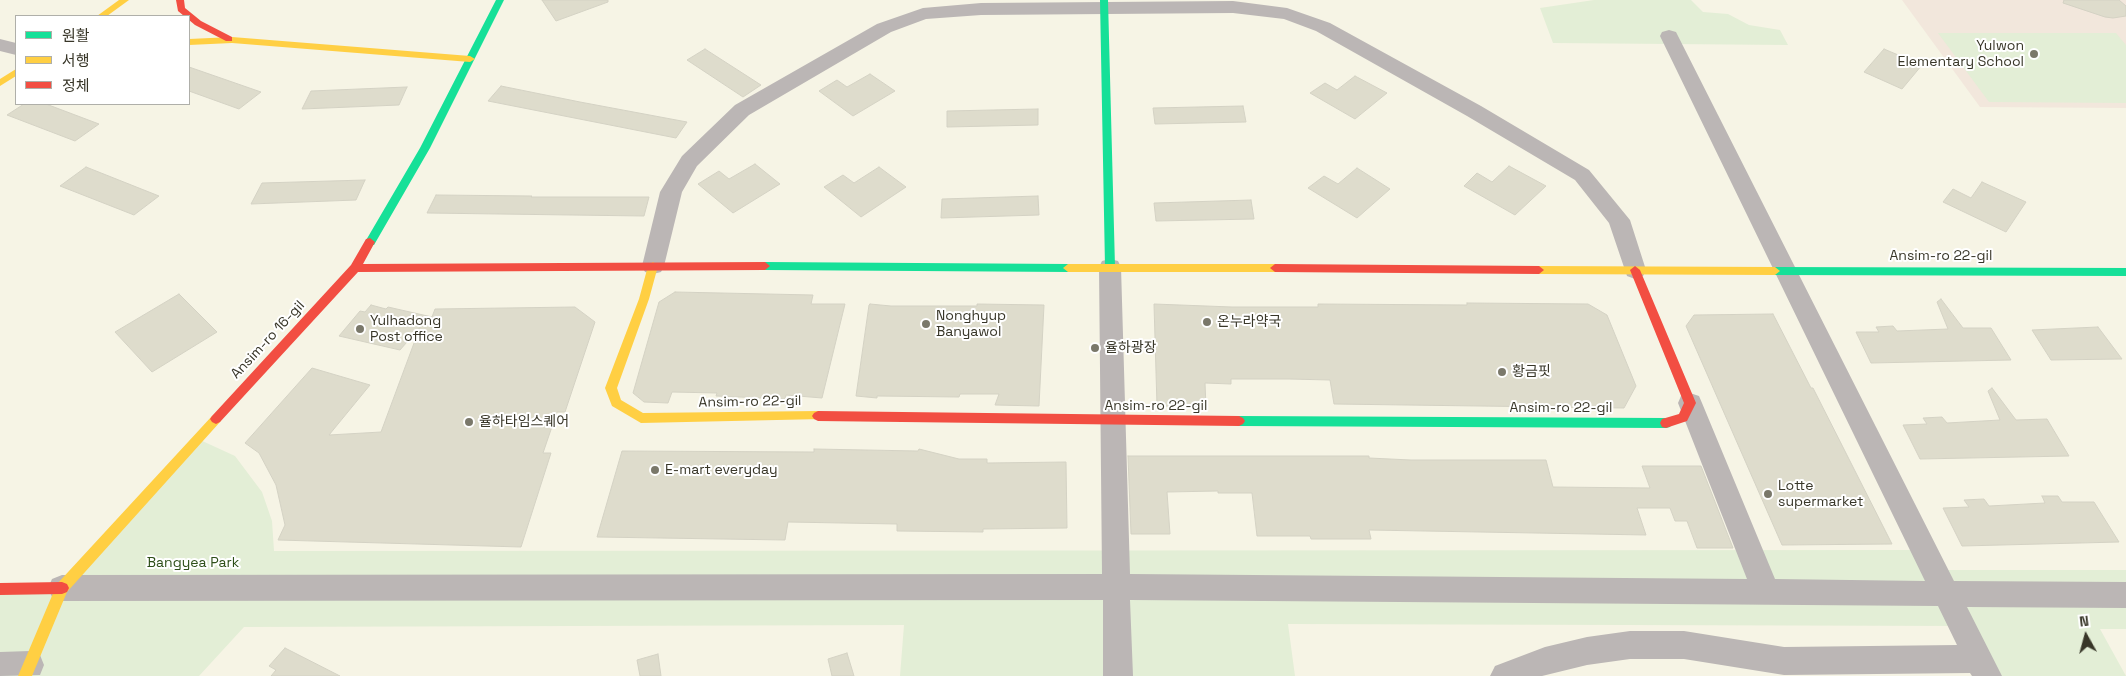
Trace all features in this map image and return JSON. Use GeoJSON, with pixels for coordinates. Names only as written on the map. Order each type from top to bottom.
{"type":"FeatureCollection","features":[{"type":"Feature","properties":{"kind":"main road"},"geometry":{"type":"LineString","coordinates":[[102,15],[125,0]]}},
{"type":"Feature","properties":{"kind":"main road"},"geometry":{"type":"LineString","coordinates":[[180,0],[181,9],[188,15]]}},
{"type":"Feature","properties":{"kind":"main road","name":"Ansim-ro 16-gil"},"geometry":{"type":"LineString","coordinates":[[28,670],[62,588],[355,268],[424,148],[500,0]]}},
{"type":"Feature","properties":{"kind":"main road"},"geometry":{"type":"LineString","coordinates":[[1104,4],[1110,267]]}},
{"type":"Feature","properties":{"kind":"main road"},"geometry":{"type":"LineString","coordinates":[[190,16],[198,23],[232,40]]}},
{"type":"Feature","properties":{"kind":"main road"},"geometry":{"type":"LineString","coordinates":[[190,42],[232,40],[470,59]]}},
{"type":"Feature","properties":{"kind":"main road"},"geometry":{"type":"LineString","coordinates":[[0,83],[15,73]]}},
{"type":"Feature","properties":{"kind":"main road","name":"Ansim-ro 22-gil"},"geometry":{"type":"LineString","coordinates":[[653,266],[644,299],[611,388],[616,403],[641,418],[835,416],[1113,421],[1664,423],[1683,418],[1690,402]]}},
{"type":"Feature","properties":{"kind":"main road","name":"Ansim-ro 22-gil"},"geometry":{"type":"LineString","coordinates":[[355,268],[653,266],[1110,267],[2126,272]]}},
{"type":"Feature","properties":{"kind":"main road"},"geometry":{"type":"LineString","coordinates":[[1635,270],[1690,402]]}},
{"type":"Feature","properties":{"kind":"main road"},"geometry":{"type":"LineString","coordinates":[[0,589],[62,588]]}},
{"type":"Feature","properties":{"kind":"street"},"geometry":{"type":"LineString","coordinates":[[653,266],[672,192],[689,161],[742,110],[884,28],[923,14],[981,8],[1104,4],[1233,7],[1287,14],[1323,27],[1474,111],[1582,175],[1619,220],[1635,270]]}},
{"type":"Feature","properties":{"kind":"street"},"geometry":{"type":"LineString","coordinates":[[1505,676],[1554,659],[1587,651],[1630,645],[1684,645],[1784,660],[1983,668],[1669,36]]}},
{"type":"Feature","properties":{"kind":"street"},"geometry":{"type":"LineString","coordinates":[[0,45],[15,49]]}},
{"type":"Feature","properties":{"kind":"street"},"geometry":{"type":"LineString","coordinates":[[1110,267],[1118,676]]}},
{"type":"Feature","properties":{"kind":"street"},"geometry":{"type":"LineString","coordinates":[[1690,402],[1766,592]]}},
{"type":"Feature","properties":{"kind":"street"},"geometry":{"type":"LineString","coordinates":[[62,588],[1117,587],[2126,595]]}},
{"type":"Feature","properties":{"kind":"street"},"geometry":{"type":"LineString","coordinates":[[0,666],[28,670]]}},
{"type":"Feature","properties":{"kind":"shaded area","name":"Yulwon Elementary School"},"geometry":{"type":"Polygon","coordinates":[[[1902,0],[2126,0],[2126,108],[1980,107],[1902,0]]]}},
{"type":"Feature","properties":{"kind":"green space"},"geometry":{"type":"Polygon","coordinates":[[[1594,0],[1691,0],[1703,12],[1728,14],[1749,25],[1780,30],[1788,45],[1553,43],[1540,8],[1594,0]]]}},
{"type":"Feature","properties":{"kind":"green space"},"geometry":{"type":"Polygon","coordinates":[[[1938,33],[2116,33],[2126,45],[2126,103],[1989,102],[1938,33]]]}},
{"type":"Feature","properties":{"kind":"green space","name":"Bangyea Park"},"geometry":{"type":"Polygon","coordinates":[[[198,439],[235,456],[262,492],[272,521],[274,551],[1924,550],[1934,570],[2126,570],[2126,629],[2100,629],[2126,676],[1987,676],[1962,626],[1288,624],[1295,676],[900,676],[904,625],[244,627],[199,676],[0,676],[0,589],[62,588],[198,439]]]}},
{"type":"Feature","properties":{"kind":"building"},"geometry":{"type":"Polygon","coordinates":[[[542,0],[608,0],[608,2],[556,21],[542,0]]]}},
{"type":"Feature","properties":{"kind":"building"},"geometry":{"type":"Polygon","coordinates":[[[2064,0],[2119,0],[2126,6],[2126,16],[2105,17],[2063,3],[2064,0]]]}},
{"type":"Feature","properties":{"kind":"building"},"geometry":{"type":"Polygon","coordinates":[[[705,49],[761,85],[743,97],[687,60],[705,49]]]}},
{"type":"Feature","properties":{"kind":"building"},"geometry":{"type":"Polygon","coordinates":[[[1884,49],[1922,65],[1902,89],[1864,72],[1884,49]]]}},
{"type":"Feature","properties":{"kind":"building"},"geometry":{"type":"Polygon","coordinates":[[[190,67],[261,92],[239,109],[190,91],[190,67]]]}},
{"type":"Feature","properties":{"kind":"building"},"geometry":{"type":"Polygon","coordinates":[[[870,74],[895,91],[853,116],[819,91],[837,80],[847,87],[870,74]]]}},
{"type":"Feature","properties":{"kind":"building"},"geometry":{"type":"Polygon","coordinates":[[[1355,76],[1387,93],[1355,119],[1310,93],[1325,83],[1337,90],[1355,76]]]}},
{"type":"Feature","properties":{"kind":"building"},"geometry":{"type":"Polygon","coordinates":[[[501,86],[687,122],[676,138],[488,101],[501,86]]]}},
{"type":"Feature","properties":{"kind":"building"},"geometry":{"type":"Polygon","coordinates":[[[407,87],[399,105],[302,109],[311,91],[407,87]]]}},
{"type":"Feature","properties":{"kind":"building"},"geometry":{"type":"Polygon","coordinates":[[[22,105],[49,105],[99,124],[75,141],[7,115],[22,105]]]}},
{"type":"Feature","properties":{"kind":"building"},"geometry":{"type":"Polygon","coordinates":[[[1243,106],[1246,122],[1155,124],[1153,108],[1243,106]]]}},
{"type":"Feature","properties":{"kind":"building"},"geometry":{"type":"Polygon","coordinates":[[[1038,109],[1038,125],[947,127],[947,111],[1038,109]]]}},
{"type":"Feature","properties":{"kind":"building"},"geometry":{"type":"Polygon","coordinates":[[[755,164],[780,184],[733,213],[698,184],[719,171],[729,179],[755,164]]]}},
{"type":"Feature","properties":{"kind":"building"},"geometry":{"type":"Polygon","coordinates":[[[1509,166],[1546,186],[1515,215],[1464,186],[1477,173],[1492,182],[1509,166]]]}},
{"type":"Feature","properties":{"kind":"building"},"geometry":{"type":"Polygon","coordinates":[[[86,167],[159,196],[134,215],[60,186],[86,167]]]}},
{"type":"Feature","properties":{"kind":"building"},"geometry":{"type":"Polygon","coordinates":[[[879,167],[906,187],[861,217],[824,187],[843,175],[854,183],[879,167]]]}},
{"type":"Feature","properties":{"kind":"building"},"geometry":{"type":"Polygon","coordinates":[[[1357,168],[1390,189],[1357,218],[1308,188],[1324,176],[1338,184],[1357,168]]]}},
{"type":"Feature","properties":{"kind":"building"},"geometry":{"type":"Polygon","coordinates":[[[365,180],[356,200],[251,204],[262,183],[365,180]]]}},
{"type":"Feature","properties":{"kind":"building"},"geometry":{"type":"Polygon","coordinates":[[[1982,182],[2026,202],[2006,232],[1943,202],[1953,189],[1971,198],[1982,182]]]}},
{"type":"Feature","properties":{"kind":"building"},"geometry":{"type":"Polygon","coordinates":[[[436,195],[649,197],[644,216],[427,213],[436,195]]]}},
{"type":"Feature","properties":{"kind":"building"},"geometry":{"type":"Polygon","coordinates":[[[1038,196],[1039,215],[941,218],[942,199],[1038,196]]]}},
{"type":"Feature","properties":{"kind":"building"},"geometry":{"type":"Polygon","coordinates":[[[1251,200],[1254,219],[1156,221],[1154,203],[1251,200]]]}},
{"type":"Feature","properties":{"kind":"building"},"geometry":{"type":"Polygon","coordinates":[[[675,292],[813,295],[811,304],[845,304],[822,398],[786,395],[785,399],[716,396],[717,393],[672,392],[668,403],[644,402],[633,393],[659,302],[675,292]]]}},
{"type":"Feature","properties":{"kind":"building"},"geometry":{"type":"Polygon","coordinates":[[[179,294],[217,332],[152,372],[115,332],[179,294]]]}},
{"type":"Feature","properties":{"kind":"building"},"geometry":{"type":"Polygon","coordinates":[[[1941,299],[1963,328],[1991,328],[2011,360],[1871,363],[1856,332],[1879,332],[1876,327],[1893,326],[1897,331],[1948,329],[1937,302],[1941,299]]]}},
{"type":"Feature","properties":{"kind":"building"},"geometry":{"type":"Polygon","coordinates":[[[1467,303],[1588,304],[1607,315],[1636,386],[1624,408],[1334,404],[1330,380],[1289,379],[1231,379],[1231,384],[1205,383],[1206,407],[1157,406],[1154,304],[1232,307],[1318,307],[1318,304],[1467,305],[1467,303]]]}},
{"type":"Feature","properties":{"kind":"building"},"geometry":{"type":"Polygon","coordinates":[[[870,304],[891,306],[1044,305],[1039,406],[995,405],[999,394],[960,394],[959,397],[877,396],[877,398],[856,396],[870,304]]]}},
{"type":"Feature","properties":{"kind":"building","name":"율하타임스퀘어"},"geometry":{"type":"Polygon","coordinates":[[[371,305],[432,317],[435,309],[575,307],[595,322],[565,412],[557,412],[543,453],[551,453],[521,547],[278,540],[285,525],[276,485],[259,453],[245,443],[312,368],[370,385],[329,435],[381,432],[420,327],[400,350],[339,336],[360,311],[365,312],[371,305]]]}},
{"type":"Feature","properties":{"kind":"building"},"geometry":{"type":"Polygon","coordinates":[[[1773,314],[1811,388],[1813,388],[1892,544],[1782,545],[1686,326],[1694,315],[1773,314]]]}},
{"type":"Feature","properties":{"kind":"building"},"geometry":{"type":"Polygon","coordinates":[[[2098,327],[2122,359],[2051,360],[2032,330],[2098,327]]]}},
{"type":"Feature","properties":{"kind":"building"},"geometry":{"type":"Polygon","coordinates":[[[1992,388],[2016,420],[2047,419],[2069,456],[1920,459],[1903,425],[1927,424],[1923,418],[1942,417],[1947,423],[2000,420],[1988,391],[1992,388]]]}},
{"type":"Feature","properties":{"kind":"building"},"geometry":{"type":"Polygon","coordinates":[[[814,449],[918,451],[919,449],[959,459],[987,459],[987,463],[1066,462],[1067,528],[983,529],[983,532],[897,531],[897,524],[788,522],[785,540],[597,537],[622,451],[814,452],[814,449]]]}},
{"type":"Feature","properties":{"kind":"building"},"geometry":{"type":"Polygon","coordinates":[[[1128,456],[1369,456],[1369,458],[1411,460],[1546,460],[1553,487],[1650,488],[1642,466],[1701,466],[1733,548],[1697,548],[1687,521],[1675,521],[1670,508],[1637,508],[1646,535],[1369,530],[1371,539],[1311,539],[1310,536],[1257,536],[1252,493],[1218,493],[1218,491],[1167,492],[1170,534],[1131,534],[1128,456]]]}},
{"type":"Feature","properties":{"kind":"building"},"geometry":{"type":"Polygon","coordinates":[[[2042,496],[2058,496],[2062,502],[2094,502],[2119,542],[1962,546],[1943,508],[1969,507],[1964,500],[1984,499],[1989,506],[2045,503],[2042,496]]]}},
{"type":"Feature","properties":{"kind":"building"},"geometry":{"type":"Polygon","coordinates":[[[285,648],[340,676],[271,676],[276,670],[269,666],[285,648]]]}},
{"type":"Feature","properties":{"kind":"building"},"geometry":{"type":"Polygon","coordinates":[[[847,653],[854,676],[832,676],[828,659],[847,653]]]}},
{"type":"Feature","properties":{"kind":"building"},"geometry":{"type":"Polygon","coordinates":[[[658,654],[661,676],[640,676],[637,660],[658,654]]]}},
{"type":"Feature","properties":{"kind":"traffic: fast"},"geometry":{"type":"LineString","coordinates":[[370,242],[425,148],[500,0]]}},
{"type":"Feature","properties":{"kind":"traffic: fast"},"geometry":{"type":"LineString","coordinates":[[1104,0],[1110,267]]}},
{"type":"Feature","properties":{"kind":"traffic: fast"},"geometry":{"type":"LineString","coordinates":[[765,266],[1068,268]]}},
{"type":"Feature","properties":{"kind":"traffic: fast"},"geometry":{"type":"LineString","coordinates":[[1775,271],[2126,272]]}},
{"type":"Feature","properties":{"kind":"traffic: fast"},"geometry":{"type":"LineString","coordinates":[[1239,421],[1666,423]]}},
{"type":"Feature","properties":{"kind":"traffic: slow"},"geometry":{"type":"LineString","coordinates":[[102,15],[125,0]]}},
{"type":"Feature","properties":{"kind":"traffic: slow"},"geometry":{"type":"LineString","coordinates":[[190,42],[232,40],[470,59]]}},
{"type":"Feature","properties":{"kind":"traffic: slow"},"geometry":{"type":"LineString","coordinates":[[0,83],[15,73]]}},
{"type":"Feature","properties":{"kind":"traffic: slow"},"geometry":{"type":"LineString","coordinates":[[653,266],[644,299],[611,388],[616,403],[641,418],[818,416]]}},
{"type":"Feature","properties":{"kind":"traffic: slow"},"geometry":{"type":"LineString","coordinates":[[1068,268],[1275,268]]}},
{"type":"Feature","properties":{"kind":"traffic: slow"},"geometry":{"type":"LineString","coordinates":[[1539,270],[1775,271]]}},
{"type":"Feature","properties":{"kind":"traffic: slow"},"geometry":{"type":"LineString","coordinates":[[25,676],[62,588],[216,419]]}},
{"type":"Feature","properties":{"kind":"traffic: jam"},"geometry":{"type":"LineString","coordinates":[[180,0],[181,9],[188,15]]}},
{"type":"Feature","properties":{"kind":"traffic: jam"},"geometry":{"type":"LineString","coordinates":[[190,16],[198,23],[229,39]]}},
{"type":"Feature","properties":{"kind":"traffic: jam"},"geometry":{"type":"LineString","coordinates":[[216,419],[355,268],[370,242]]}},
{"type":"Feature","properties":{"kind":"traffic: jam"},"geometry":{"type":"LineString","coordinates":[[355,268],[765,266]]}},
{"type":"Feature","properties":{"kind":"traffic: jam"},"geometry":{"type":"LineString","coordinates":[[1275,268],[1539,270]]}},
{"type":"Feature","properties":{"kind":"traffic: jam"},"geometry":{"type":"LineString","coordinates":[[1635,270],[1690,403],[1683,418],[1666,423]]}},
{"type":"Feature","properties":{"kind":"traffic: jam"},"geometry":{"type":"LineString","coordinates":[[818,416],[1239,421]]}},
{"type":"Feature","properties":{"kind":"traffic: jam"},"geometry":{"type":"LineString","coordinates":[[0,589],[62,588]]}},
{"type":"Feature","properties":{"kind":"place","name":"Yulwon Elementary School"},"geometry":{"type":"Point","coordinates":[2034,54]}},
{"type":"Feature","properties":{"kind":"place","name":"온누라약국"},"geometry":{"type":"Point","coordinates":[1207,322]}},
{"type":"Feature","properties":{"kind":"place","name":"Nonghyup Banyawol"},"geometry":{"type":"Point","coordinates":[926,324]}},
{"type":"Feature","properties":{"kind":"place","name":"Yulhadong Post office"},"geometry":{"type":"Point","coordinates":[360,329]}},
{"type":"Feature","properties":{"kind":"place","name":"율하광장"},"geometry":{"type":"Point","coordinates":[1095,348]}},
{"type":"Feature","properties":{"kind":"place","name":"황금핏"},"geometry":{"type":"Point","coordinates":[1502,372]}},
{"type":"Feature","properties":{"kind":"place","name":"율하타임스퀘어"},"geometry":{"type":"Point","coordinates":[469,422]}},
{"type":"Feature","properties":{"kind":"place","name":"E-mart everyday"},"geometry":{"type":"Point","coordinates":[655,470]}},
{"type":"Feature","properties":{"kind":"place","name":"Lotte supermarket"},"geometry":{"type":"Point","coordinates":[1768,494]}}]}
